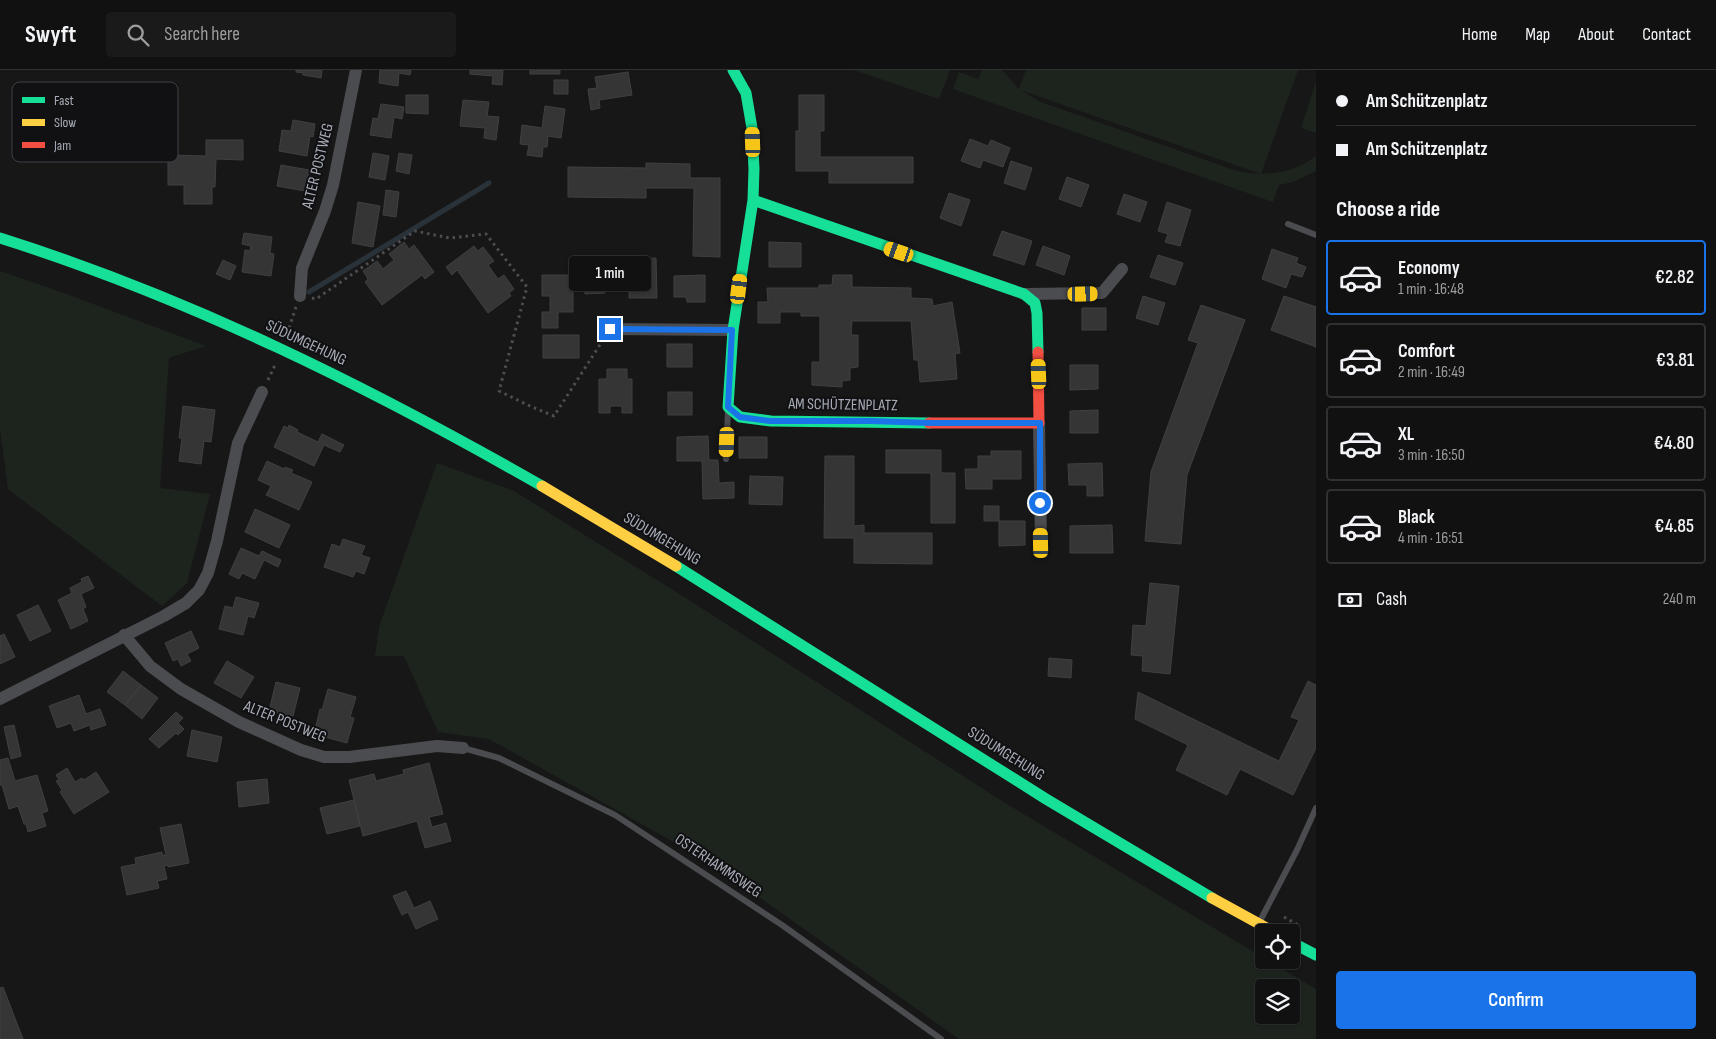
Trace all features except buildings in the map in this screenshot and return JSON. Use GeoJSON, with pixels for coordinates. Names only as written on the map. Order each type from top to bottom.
{"type":"FeatureCollection","features":[{"type":"Feature","properties":{"kind":"main road"},"geometry":{"type":"LineString","coordinates":[[728,407],[732,330],[753,200],[752,128],[746,93],[733,70]]}},
{"type":"Feature","properties":{"kind":"main road"},"geometry":{"type":"LineString","coordinates":[[753,200],[1024,294],[1035,304],[1037,314],[1040,423]]}},
{"type":"Feature","properties":{"kind":"main road","name":"SÜDUMGEHUNG"},"geometry":{"type":"LineString","coordinates":[[0,238],[126,282],[282,348],[416,415],[658,554],[1076,817],[1159,868],[1258,924]]}},
{"type":"Feature","properties":{"kind":"main road","name":"AM SCHÜTZENPLATZ"},"geometry":{"type":"LineString","coordinates":[[728,407],[740,417],[770,421],[1040,423]]}},
{"type":"Feature","properties":{"kind":"main road"},"geometry":{"type":"LineString","coordinates":[[1300,947],[1316,955]]}},
{"type":"Feature","properties":{"kind":"street","name":"ALTER POSTWEG"},"geometry":{"type":"LineString","coordinates":[[300,296],[302,268],[326,211],[333,185],[356,70]]}},
{"type":"Feature","properties":{"kind":"street"},"geometry":{"type":"LineString","coordinates":[[1024,294],[1102,293],[1122,269]]}},
{"type":"Feature","properties":{"kind":"street"},"geometry":{"type":"LineString","coordinates":[[610,329],[732,330]]}},
{"type":"Feature","properties":{"kind":"street"},"geometry":{"type":"LineString","coordinates":[[0,699],[164,616],[186,603],[199,590],[208,573],[217,541],[238,443],[262,392]]}},
{"type":"Feature","properties":{"kind":"street"},"geometry":{"type":"LineString","coordinates":[[1040,423],[1041,543]]}},
{"type":"Feature","properties":{"kind":"street","name":"ALTER POSTWEG"},"geometry":{"type":"LineString","coordinates":[[124,635],[150,666],[181,689],[239,722],[301,750],[324,757],[349,757],[437,746],[463,748]]}},
{"type":"Feature","properties":{"kind":"lane"},"geometry":{"type":"LineString","coordinates":[[1288,224],[1316,236]]}},
{"type":"Feature","properties":{"kind":"lane"},"geometry":{"type":"LineString","coordinates":[[726,459],[728,407]]}},
{"type":"Feature","properties":{"kind":"lane","name":"OSTERHAMMSWEG"},"geometry":{"type":"LineString","coordinates":[[463,748],[500,758],[615,815],[782,925],[941,1039]]}},
{"type":"Feature","properties":{"kind":"lane"},"geometry":{"type":"LineString","coordinates":[[1258,924],[1316,808]]}},
{"type":"Feature","properties":{"kind":"path"},"geometry":{"type":"LineString","coordinates":[[262,392],[282,348],[300,296],[316,299],[415,232],[450,238],[486,234],[527,287],[499,391],[554,416],[610,329]]}},
{"type":"Feature","properties":{"kind":"shaded area"},"geometry":{"type":"Polygon","coordinates":[[[854,70],[950,70],[939,99],[854,70]]]}},
{"type":"Feature","properties":{"kind":"shaded area"},"geometry":{"type":"Polygon","coordinates":[[[982,70],[1002,70],[1019,89],[1026,70],[1298,70],[1261,174],[1287,171],[1316,156],[1316,171],[1293,182],[1279,185],[1273,202],[953,89],[959,72],[978,79],[982,70]],[[1020,90],[1041,102],[1234,170],[1260,174],[1020,90]]]}},
{"type":"Feature","properties":{"kind":"shaded area"},"geometry":{"type":"Polygon","coordinates":[[[1316,82],[1316,133],[1301,128],[1316,82]]]}},
{"type":"Feature","properties":{"kind":"shaded area"},"geometry":{"type":"Polygon","coordinates":[[[0,271],[206,346],[169,358],[160,488],[210,494],[187,583],[162,606],[8,489],[0,429],[0,271]]]}},
{"type":"Feature","properties":{"kind":"shaded area"},"geometry":{"type":"Polygon","coordinates":[[[437,463],[514,491],[681,595],[1002,801],[1255,953],[1255,969],[1282,969],[1299,979],[1255,979],[1255,1024],[1300,1024],[1300,980],[1316,989],[1316,1039],[959,1039],[708,861],[489,739],[438,732],[404,656],[375,656],[379,627],[437,463]]]}},
{"type":"Feature","properties":{"kind":"waterway"},"geometry":{"type":"LineString","coordinates":[[309,292],[489,183]]}},
{"type":"Feature","properties":{"kind":"traffic: fast"},"geometry":{"type":"LineString","coordinates":[[733,70],[746,93],[752,128],[754,169],[753,200],[733,330],[728,407],[740,417],[771,421],[929,423]]}},
{"type":"Feature","properties":{"kind":"traffic: fast"},"geometry":{"type":"LineString","coordinates":[[753,200],[1024,294],[1035,303],[1038,352]]}},
{"type":"Feature","properties":{"kind":"traffic: fast"},"geometry":{"type":"LineString","coordinates":[[0,238],[141,288],[277,347],[411,414],[542,486]]}},
{"type":"Feature","properties":{"kind":"traffic: fast"},"geometry":{"type":"LineString","coordinates":[[676,566],[1046,799],[1212,898]]}},
{"type":"Feature","properties":{"kind":"traffic: fast"},"geometry":{"type":"LineString","coordinates":[[1300,947],[1316,955]]}},
{"type":"Feature","properties":{"kind":"traffic: slow"},"geometry":{"type":"LineString","coordinates":[[542,486],[676,566]]}},
{"type":"Feature","properties":{"kind":"traffic: slow"},"geometry":{"type":"LineString","coordinates":[[1212,898],[1259,924]]}},
{"type":"Feature","properties":{"kind":"traffic: jam"},"geometry":{"type":"LineString","coordinates":[[929,423],[1039,423],[1038,352]]}},
{"type":"Feature","properties":{"kind":"route"},"geometry":{"type":"LineString","coordinates":[[610,329],[732,330],[728,407],[740,417],[770,421],[1040,423],[1040,503]]}}]}
